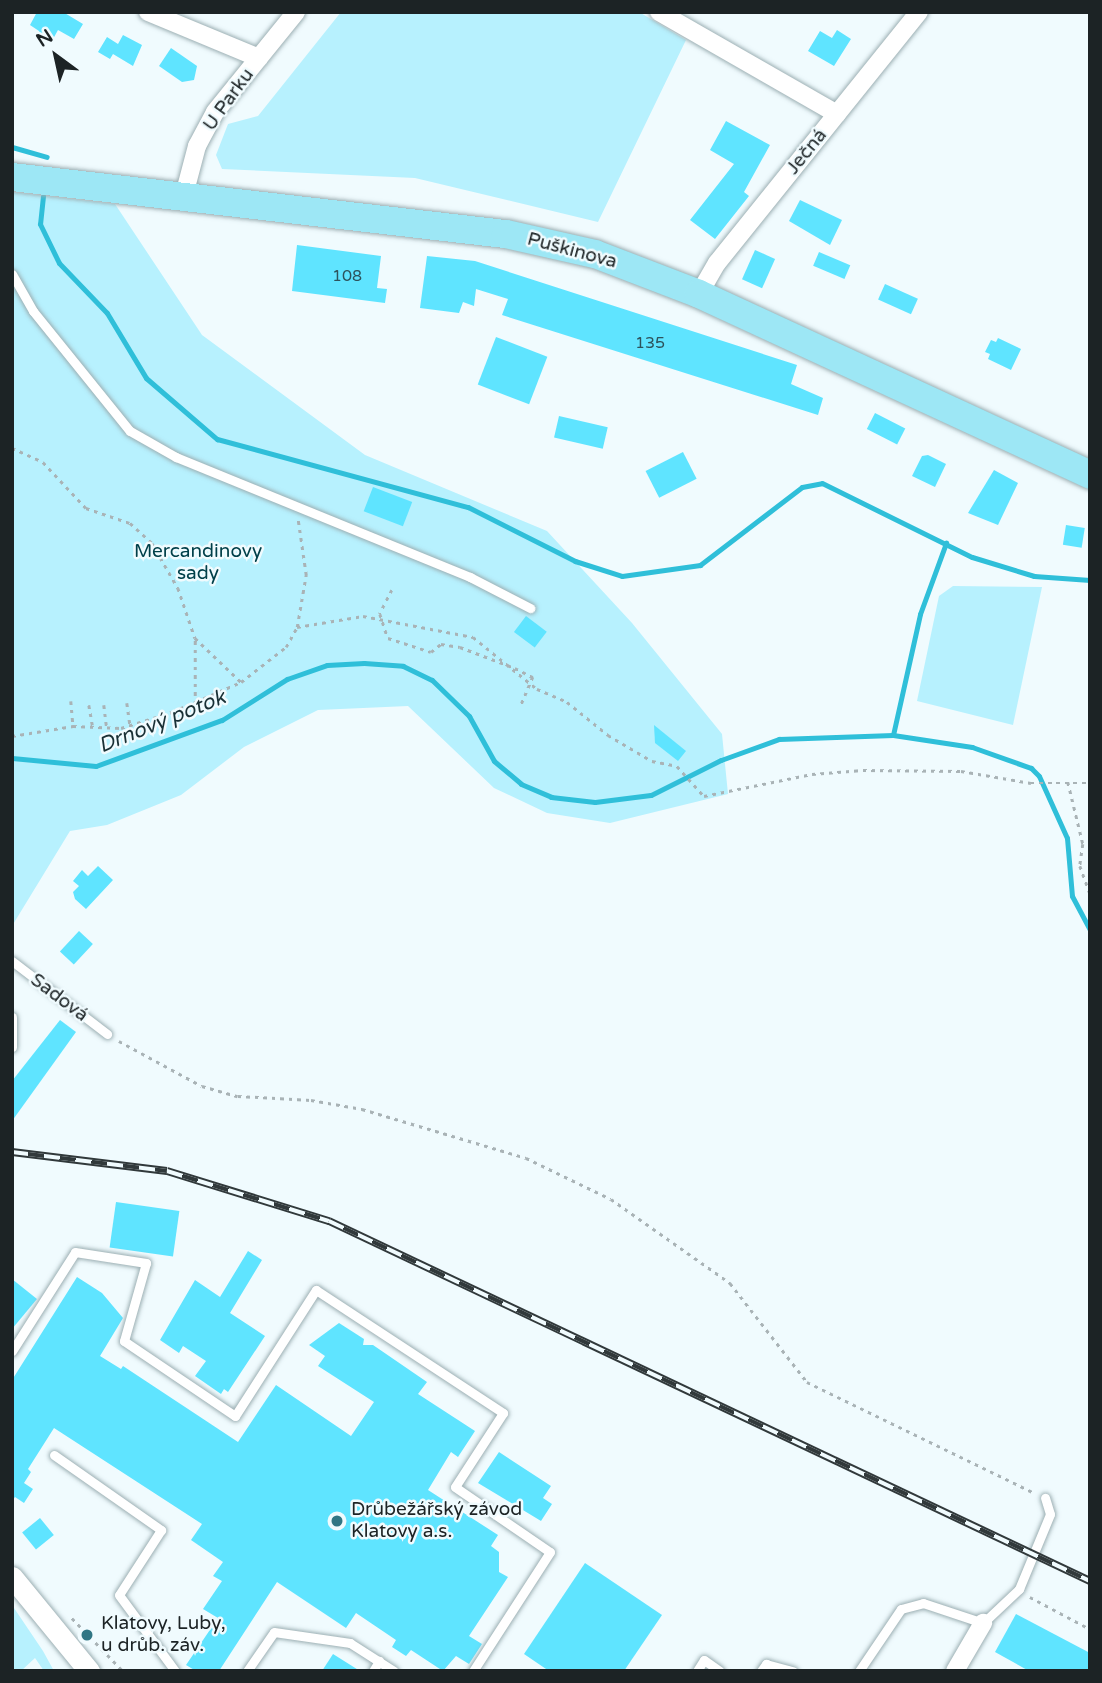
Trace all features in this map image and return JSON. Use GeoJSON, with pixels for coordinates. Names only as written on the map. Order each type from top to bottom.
{"type":"FeatureCollection","features":[{"type":"Feature","properties":{"kind":"main road","name":"Puškinova"},"geometry":{"type":"LineString","coordinates":[[12,177],[183,199],[506,234],[595,254],[699,294],[1090,475]]}},
{"type":"Feature","properties":{"kind":"street"},"geometry":{"type":"LineString","coordinates":[[148,12],[259,58]]}},
{"type":"Feature","properties":{"kind":"street","name":"U Parku"},"geometry":{"type":"LineString","coordinates":[[183,199],[197,146],[215,113],[296,12]]}},
{"type":"Feature","properties":{"kind":"street"},"geometry":{"type":"LineString","coordinates":[[659,12],[685,19],[837,114]]}},
{"type":"Feature","properties":{"kind":"street","name":"Ječná"},"geometry":{"type":"LineString","coordinates":[[699,294],[717,263],[919,12]]}},
{"type":"Feature","properties":{"kind":"street"},"geometry":{"type":"LineString","coordinates":[[12,1577],[89,1671]]}},
{"type":"Feature","properties":{"kind":"street"},"geometry":{"type":"LineString","coordinates":[[955,1671],[983,1623]]}},
{"type":"Feature","properties":{"kind":"lane"},"geometry":{"type":"LineString","coordinates":[[12,274],[33,311],[130,431],[176,457],[470,577],[530,608]]}},
{"type":"Feature","properties":{"kind":"lane","name":"Sadová"},"geometry":{"type":"LineString","coordinates":[[12,961],[107,1034]]}},
{"type":"Feature","properties":{"kind":"lane"},"geometry":{"type":"LineString","coordinates":[[12,1017],[12,1047]]}},
{"type":"Feature","properties":{"kind":"lane"},"geometry":{"type":"LineString","coordinates":[[12,1351],[75,1252],[146,1263],[124,1341],[235,1416],[316,1290],[503,1413],[455,1488],[550,1552],[472,1671]]}},
{"type":"Feature","properties":{"kind":"lane"},"geometry":{"type":"LineString","coordinates":[[54,1455],[162,1530],[119,1595],[175,1671]]}},
{"type":"Feature","properties":{"kind":"lane"},"geometry":{"type":"LineString","coordinates":[[859,1671],[901,1609],[923,1603],[983,1623],[1019,1589],[1050,1514],[1045,1498]]}},
{"type":"Feature","properties":{"kind":"lane"},"geometry":{"type":"LineString","coordinates":[[247,1671],[274,1632],[350,1643],[394,1671]]}},
{"type":"Feature","properties":{"kind":"lane"},"geometry":{"type":"LineString","coordinates":[[697,1671],[704,1660],[720,1671]]}},
{"type":"Feature","properties":{"kind":"lane"},"geometry":{"type":"LineString","coordinates":[[373,1671],[379,1661]]}},
{"type":"Feature","properties":{"kind":"lane"},"geometry":{"type":"LineString","coordinates":[[761,1671],[766,1664],[793,1671]]}},
{"type":"Feature","properties":{"kind":"path"},"geometry":{"type":"LineString","coordinates":[[12,448],[43,462],[86,508],[130,523],[152,542],[178,588],[195,638],[195,705]]}},
{"type":"Feature","properties":{"kind":"path"},"geometry":{"type":"LineString","coordinates":[[12,736],[74,726],[107,730],[195,705],[241,682],[286,647],[296,627],[306,575],[301,526],[292,506]]}},
{"type":"Feature","properties":{"kind":"path"},"geometry":{"type":"LineString","coordinates":[[392,590],[380,614],[388,638],[423,651],[431,652],[441,644],[475,650],[533,677],[520,705]]}},
{"type":"Feature","properties":{"kind":"path"},"geometry":{"type":"LineString","coordinates":[[296,627],[363,615],[473,637],[537,689],[567,702],[618,741],[652,761],[682,771],[701,795],[715,798],[812,774],[863,770],[961,771],[1031,783],[1090,783]]}},
{"type":"Feature","properties":{"kind":"path"},"geometry":{"type":"LineString","coordinates":[[195,638],[241,682]]}},
{"type":"Feature","properties":{"kind":"path"},"geometry":{"type":"LineString","coordinates":[[71,701],[74,726]]}},
{"type":"Feature","properties":{"kind":"path"},"geometry":{"type":"LineString","coordinates":[[127,703],[130,725]]}},
{"type":"Feature","properties":{"kind":"path"},"geometry":{"type":"LineString","coordinates":[[89,705],[93,728]]}},
{"type":"Feature","properties":{"kind":"path"},"geometry":{"type":"LineString","coordinates":[[104,705],[107,730]]}},
{"type":"Feature","properties":{"kind":"path"},"geometry":{"type":"LineString","coordinates":[[1068,782],[1083,844],[1080,866],[1090,894]]}},
{"type":"Feature","properties":{"kind":"path"},"geometry":{"type":"LineString","coordinates":[[107,1034],[202,1086],[238,1096],[312,1100],[362,1109],[526,1158],[611,1199],[730,1283],[807,1382],[1045,1498]]}},
{"type":"Feature","properties":{"kind":"path"},"geometry":{"type":"LineString","coordinates":[[1019,1589],[1090,1629]]}},
{"type":"Feature","properties":{"kind":"green space"},"geometry":{"type":"Polygon","coordinates":[[[341,12],[639,12],[686,40],[598,222],[415,178],[222,169],[216,155],[228,124],[258,116],[341,12]]]}},
{"type":"Feature","properties":{"kind":"green space","name":"Mercandinovy sady"},"geometry":{"type":"Polygon","coordinates":[[[12,192],[115,204],[202,335],[365,455],[547,531],[632,623],[722,734],[728,794],[610,823],[547,813],[494,788],[408,706],[318,710],[244,747],[181,795],[107,825],[70,831],[12,926],[12,192]]]}},
{"type":"Feature","properties":{"kind":"green space"},"geometry":{"type":"Polygon","coordinates":[[[953,586],[1042,587],[1013,725],[917,701],[939,596],[953,586]]]}},
{"type":"Feature","properties":{"kind":"green space"},"geometry":{"type":"Polygon","coordinates":[[[12,1605],[54,1671],[44,1671],[35,1658],[21,1671],[12,1671],[12,1605]]]}},
{"type":"Feature","properties":{"kind":"building"},"geometry":{"type":"Polygon","coordinates":[[[37,12],[63,12],[83,24],[74,39],[58,30],[53,39],[47,35],[40,39],[39,31],[30,25],[37,12]]]}},
{"type":"Feature","properties":{"kind":"building"},"geometry":{"type":"Polygon","coordinates":[[[837,30],[851,39],[834,66],[808,51],[820,31],[832,38],[837,30]]]}},
{"type":"Feature","properties":{"kind":"building"},"geometry":{"type":"Polygon","coordinates":[[[123,35],[142,45],[133,66],[113,54],[110,59],[98,52],[107,37],[118,44],[123,35]]]}},
{"type":"Feature","properties":{"kind":"building"},"geometry":{"type":"Polygon","coordinates":[[[171,48],[197,66],[194,80],[182,82],[159,66],[171,48]]]}},
{"type":"Feature","properties":{"kind":"building"},"geometry":{"type":"Polygon","coordinates":[[[726,121],[770,145],[744,192],[749,196],[715,239],[690,220],[734,164],[710,150],[726,121]]]}},
{"type":"Feature","properties":{"kind":"building"},"geometry":{"type":"Polygon","coordinates":[[[800,200],[842,220],[830,245],[789,221],[800,200]]]}},
{"type":"Feature","properties":{"kind":"building"},"geometry":{"type":"Polygon","coordinates":[[[297,245],[381,256],[377,288],[387,289],[385,303],[292,291],[297,245]]]}},
{"type":"Feature","properties":{"kind":"building"},"geometry":{"type":"Polygon","coordinates":[[[755,250],[775,259],[762,288],[742,279],[755,250]]]}},
{"type":"Feature","properties":{"kind":"building"},"geometry":{"type":"Polygon","coordinates":[[[819,252],[850,265],[844,279],[813,266],[819,252]]]}},
{"type":"Feature","properties":{"kind":"building"},"geometry":{"type":"Polygon","coordinates":[[[427,256],[475,261],[797,365],[791,384],[823,398],[818,415],[502,315],[508,299],[476,289],[474,306],[463,302],[459,313],[420,308],[427,256]]]}},
{"type":"Feature","properties":{"kind":"building"},"geometry":{"type":"Polygon","coordinates":[[[885,284],[918,299],[911,314],[878,300],[885,284]]]}},
{"type":"Feature","properties":{"kind":"building"},"geometry":{"type":"Polygon","coordinates":[[[496,337],[547,357],[529,404],[478,385],[496,337]]]}},
{"type":"Feature","properties":{"kind":"building"},"geometry":{"type":"Polygon","coordinates":[[[998,338],[1021,349],[1011,370],[988,359],[990,354],[985,352],[991,340],[996,342],[998,338]]]}},
{"type":"Feature","properties":{"kind":"building"},"geometry":{"type":"Polygon","coordinates":[[[875,413],[905,428],[897,444],[867,429],[875,413]]]}},
{"type":"Feature","properties":{"kind":"building"},"geometry":{"type":"Polygon","coordinates":[[[559,416],[608,427],[603,449],[554,437],[559,416]]]}},
{"type":"Feature","properties":{"kind":"building"},"geometry":{"type":"Polygon","coordinates":[[[683,452],[697,479],[659,498],[646,471],[683,452]]]}},
{"type":"Feature","properties":{"kind":"building"},"geometry":{"type":"Polygon","coordinates":[[[928,455],[946,464],[935,487],[912,476],[922,456],[928,455]]]}},
{"type":"Feature","properties":{"kind":"building"},"geometry":{"type":"Polygon","coordinates":[[[994,470],[1018,483],[998,525],[968,513],[994,470]]]}},
{"type":"Feature","properties":{"kind":"building"},"geometry":{"type":"Polygon","coordinates":[[[373,487],[412,502],[403,526],[364,511],[373,487]]]}},
{"type":"Feature","properties":{"kind":"building"},"geometry":{"type":"Polygon","coordinates":[[[1066,525],[1085,528],[1082,548],[1063,545],[1066,525]]]}},
{"type":"Feature","properties":{"kind":"building"},"geometry":{"type":"Polygon","coordinates":[[[526,616],[547,632],[535,648],[514,632],[526,616]]]}},
{"type":"Feature","properties":{"kind":"building"},"geometry":{"type":"Polygon","coordinates":[[[654,725],[686,751],[678,761],[655,743],[654,725]]]}},
{"type":"Feature","properties":{"kind":"building"},"geometry":{"type":"Polygon","coordinates":[[[98,866],[113,880],[86,909],[75,899],[73,892],[79,886],[73,881],[82,870],[88,876],[98,866]]]}},
{"type":"Feature","properties":{"kind":"building"},"geometry":{"type":"Polygon","coordinates":[[[79,931],[93,944],[74,964],[60,951],[79,931]]]}},
{"type":"Feature","properties":{"kind":"building"},"geometry":{"type":"Polygon","coordinates":[[[60,1020],[76,1032],[12,1121],[12,1081],[60,1020]]]}},
{"type":"Feature","properties":{"kind":"building"},"geometry":{"type":"Polygon","coordinates":[[[116,1202],[179,1211],[173,1256],[110,1248],[116,1202]]]}},
{"type":"Feature","properties":{"kind":"building"},"geometry":{"type":"Polygon","coordinates":[[[248,1251],[262,1260],[230,1313],[265,1336],[228,1392],[224,1389],[221,1394],[195,1376],[206,1361],[183,1346],[179,1353],[160,1340],[195,1280],[220,1297],[248,1251]]]}},
{"type":"Feature","properties":{"kind":"building","name":"Drůbežářský závod Klatovy a.s."},"geometry":{"type":"Polygon","coordinates":[[[77,1277],[102,1293],[123,1318],[100,1356],[121,1369],[123,1366],[238,1442],[276,1385],[351,1436],[374,1402],[318,1366],[325,1356],[309,1345],[339,1323],[364,1339],[363,1345],[373,1345],[427,1382],[418,1394],[475,1431],[458,1457],[451,1452],[428,1490],[498,1535],[491,1546],[499,1552],[499,1572],[508,1577],[469,1636],[482,1644],[469,1664],[456,1656],[443,1671],[411,1650],[406,1656],[392,1647],[396,1640],[356,1613],[346,1628],[277,1582],[219,1671],[196,1671],[186,1665],[218,1618],[203,1609],[222,1581],[213,1576],[223,1562],[191,1540],[202,1524],[54,1428],[28,1469],[31,1472],[24,1483],[33,1489],[24,1503],[15,1497],[12,1501],[12,1380],[77,1277]]]}},
{"type":"Feature","properties":{"kind":"building"},"geometry":{"type":"Polygon","coordinates":[[[12,1279],[37,1299],[12,1329],[12,1279]]]}},
{"type":"Feature","properties":{"kind":"building"},"geometry":{"type":"Polygon","coordinates":[[[499,1452],[551,1486],[543,1498],[552,1504],[541,1521],[478,1483],[499,1452]]]}},
{"type":"Feature","properties":{"kind":"building"},"geometry":{"type":"Polygon","coordinates":[[[40,1518],[54,1535],[36,1550],[22,1532],[40,1518]]]}},
{"type":"Feature","properties":{"kind":"building"},"geometry":{"type":"Polygon","coordinates":[[[585,1563],[662,1615],[624,1671],[549,1671],[524,1654],[585,1563]]]}},
{"type":"Feature","properties":{"kind":"building"},"geometry":{"type":"Polygon","coordinates":[[[1016,1614],[1090,1653],[1090,1671],[1029,1671],[995,1652],[1016,1614]]]}},
{"type":"Feature","properties":{"kind":"building"},"geometry":{"type":"Polygon","coordinates":[[[333,1654],[360,1671],[322,1671],[333,1654]]]}},
{"type":"Feature","properties":{"kind":"waterway"},"geometry":{"type":"LineString","coordinates":[[12,147],[47,157]]}},
{"type":"Feature","properties":{"kind":"waterway"},"geometry":{"type":"LineString","coordinates":[[43,196],[40,224],[59,263],[107,313],[146,378],[217,439],[468,507],[575,561],[622,576],[700,565],[802,487],[822,483],[972,557],[1034,576],[1090,580]]}},
{"type":"Feature","properties":{"kind":"waterway"},"geometry":{"type":"LineString","coordinates":[[893,735],[920,614],[946,543]]}},
{"type":"Feature","properties":{"kind":"waterway","name":"Drnový potok"},"geometry":{"type":"LineString","coordinates":[[12,758],[96,766],[222,720],[287,679],[327,665],[364,663],[403,666],[432,680],[469,716],[494,761],[521,784],[551,797],[595,802],[651,795],[721,760],[779,739],[893,735],[972,747],[1031,768],[1039,776],[1067,838],[1072,896],[1090,930]]}},
{"type":"Feature","properties":{"kind":"railway"},"geometry":{"type":"LineString","coordinates":[[12,1152],[167,1171],[329,1221],[1090,1581]]}},
{"type":"Feature","properties":{"kind":"place","name":"Drůbežářský závod Klatovy a.s."},"geometry":{"type":"Point","coordinates":[337,1521]}},
{"type":"Feature","properties":{"kind":"place","name":"Klatovy, Luby, u drůb. záv."},"geometry":{"type":"Point","coordinates":[87,1635]}}]}
